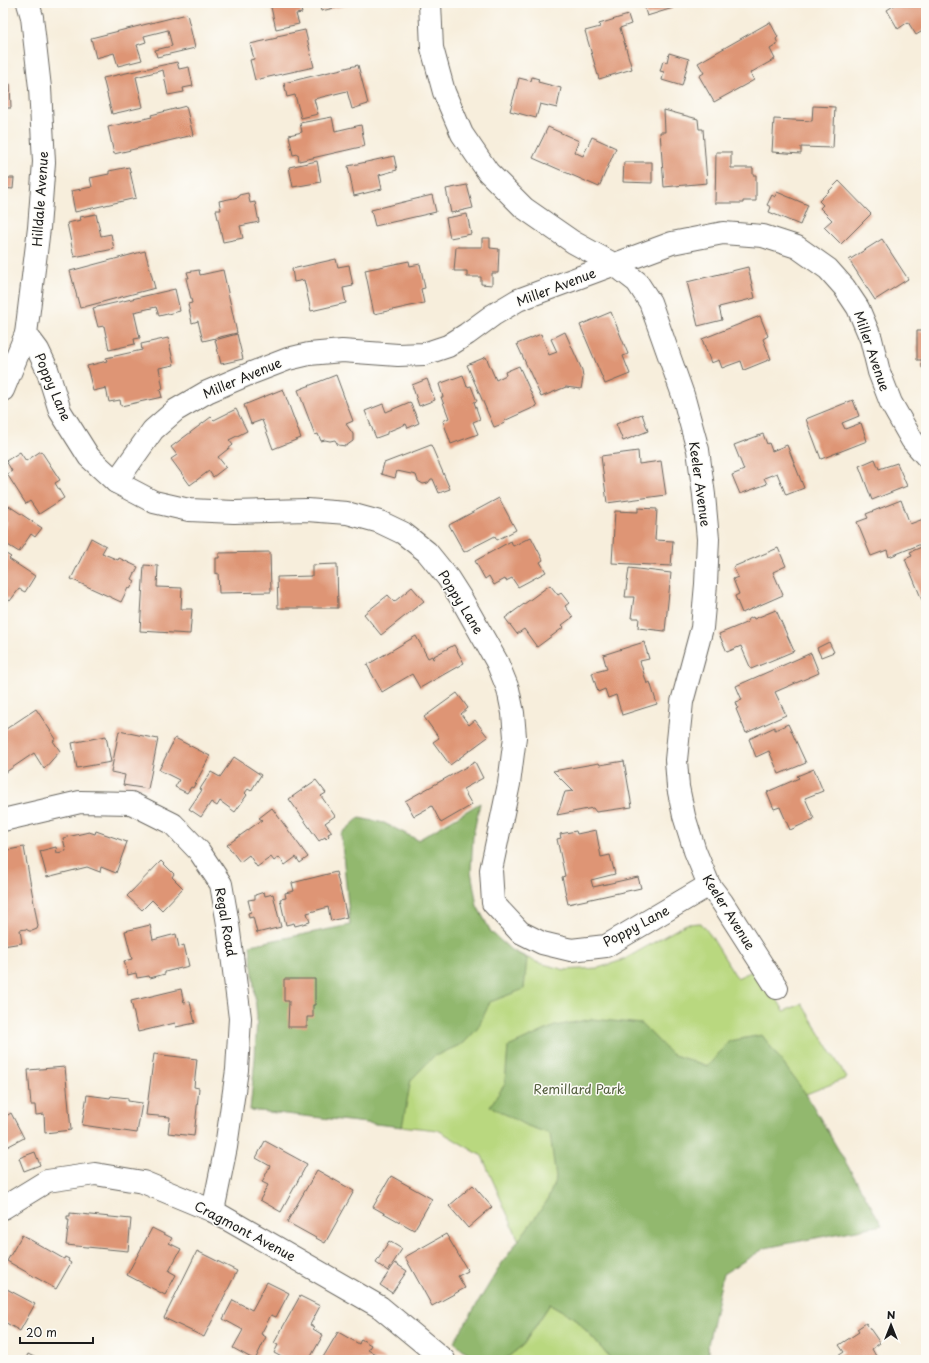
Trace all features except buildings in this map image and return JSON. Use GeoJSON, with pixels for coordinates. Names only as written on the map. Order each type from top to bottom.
{"type":"FeatureCollection","features":[{"type":"Feature","properties":{"kind":"street","name":"Hilldale Avenue"},"geometry":{"type":"LineString","coordinates":[[3,390],[26,334],[39,228],[44,162],[40,88],[32,17],[28,3]]}},
{"type":"Feature","properties":{"kind":"street","name":"Keeler Avenue"},"geometry":{"type":"LineString","coordinates":[[430,3],[432,48],[444,92],[462,134],[488,172],[524,208],[573,242],[615,265],[637,282],[650,302],[683,395],[698,450],[708,540],[702,628],[682,702],[676,760],[678,787],[684,816],[695,851],[709,885],[722,902],[777,988]]}},
{"type":"Feature","properties":{"kind":"street","name":"Miller Avenue"},"geometry":{"type":"LineString","coordinates":[[116,482],[153,430],[176,410],[207,392],[288,359],[309,354],[342,351],[398,355],[424,354],[448,346],[467,334],[493,314],[518,300],[672,243],[723,233],[762,236],[797,247],[828,270],[844,287],[858,308],[871,339],[879,372],[891,404],[912,440],[926,456]]}},
{"type":"Feature","properties":{"kind":"street","name":"Poppy Lane"},"geometry":{"type":"LineString","coordinates":[[26,334],[38,350],[47,369],[60,411],[89,457],[116,482],[154,502],[189,510],[234,512],[308,510],[347,513],[380,522],[403,533],[427,552],[448,578],[462,600],[497,662],[508,689],[513,712],[515,737],[509,784],[491,870],[493,903],[520,932],[542,944],[571,950],[606,946],[709,885]]}},
{"type":"Feature","properties":{"kind":"street","name":"Regal Road"},"geometry":{"type":"LineString","coordinates":[[3,820],[80,802],[131,804],[173,824],[199,851],[221,884],[228,924],[240,1018],[237,1070],[226,1147],[213,1211]]}},
{"type":"Feature","properties":{"kind":"street","name":"Cragmont Avenue"},"geometry":{"type":"LineString","coordinates":[[3,1208],[47,1180],[95,1174],[143,1182],[213,1211],[380,1307],[444,1360]]}},
{"type":"Feature","properties":{"kind":"green space"},"geometry":{"type":"Polygon","coordinates":[[[480,803],[473,836],[471,871],[477,906],[491,932],[511,950],[527,958],[524,989],[490,1002],[478,1028],[464,1043],[433,1057],[411,1080],[402,1127],[250,1110],[257,1017],[250,945],[350,925],[341,834],[359,818],[384,823],[418,840],[480,803]]]}},
{"type":"Feature","properties":{"kind":"green space","name":"Remillard Park"},"geometry":{"type":"Polygon","coordinates":[[[477,906],[491,932],[511,950],[536,962],[565,970],[598,968],[623,960],[686,924],[701,923],[711,936],[737,978],[759,968],[784,1011],[802,1004],[847,1078],[806,1094],[526,1257],[482,1156],[438,1130],[250,1110],[477,906]]]}},
{"type":"Feature","properties":{"kind":"green space"},"geometry":{"type":"Polygon","coordinates":[[[592,1019],[642,1024],[671,1054],[708,1066],[729,1041],[762,1035],[806,1094],[882,1225],[765,1248],[723,1274],[708,1345],[709,1360],[609,1360],[610,1358],[575,1318],[550,1304],[523,1345],[504,1360],[476,1360],[454,1342],[502,1263],[547,1201],[556,1178],[550,1134],[525,1125],[490,1106],[505,1084],[508,1047],[555,1026],[592,1019]]]}},
{"type":"Feature","properties":{"kind":"green space"},"geometry":{"type":"Polygon","coordinates":[[[550,1304],[575,1318],[610,1358],[609,1360],[504,1360],[523,1345],[550,1304]]]}}]}
